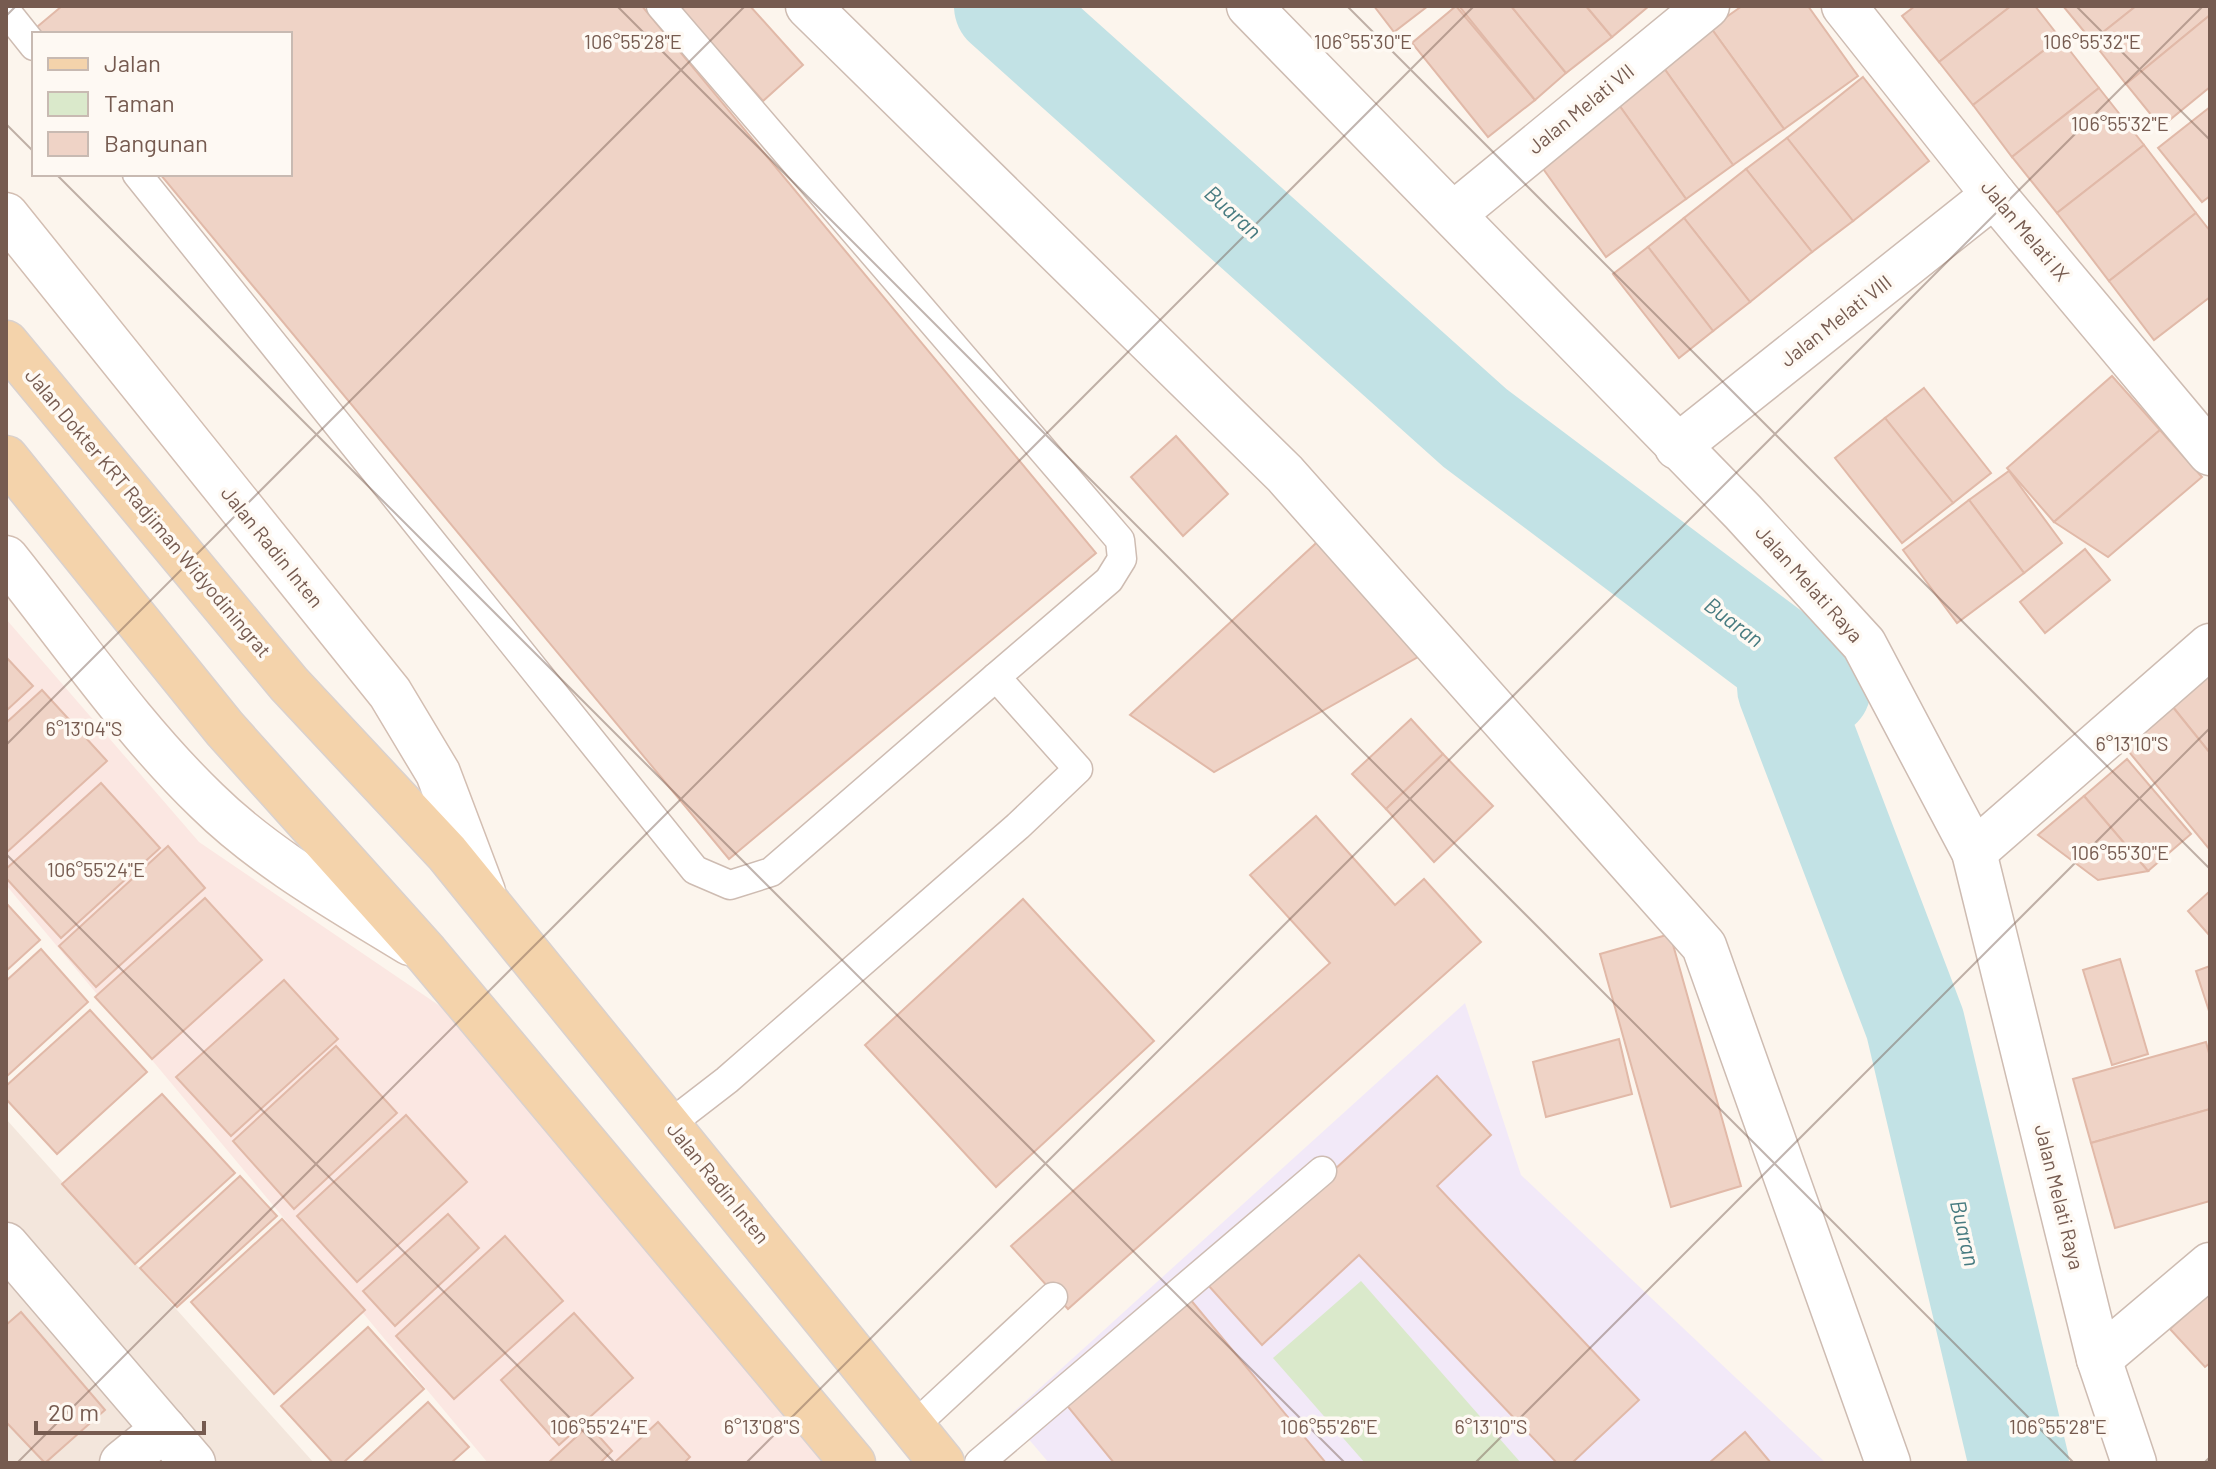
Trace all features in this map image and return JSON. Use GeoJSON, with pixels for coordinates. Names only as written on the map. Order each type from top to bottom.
{"type":"FeatureCollection","features":[{"type":"Feature","properties":{"kind":"main road","name":"Jalan Dokter KRT Radjiman Widyodiningrat"},"geometry":{"type":"LineString","coordinates":[[6,343],[289,684]]}},
{"type":"Feature","properties":{"kind":"main road"},"geometry":{"type":"LineString","coordinates":[[6,458],[225,729],[426,953],[853,1463]]}},
{"type":"Feature","properties":{"kind":"main road","name":"Jalan Radin Inten"},"geometry":{"type":"LineString","coordinates":[[289,684],[447,853],[942,1463]]}},
{"type":"Feature","properties":{"kind":"street"},"geometry":{"type":"LineString","coordinates":[[808,6],[1094,282],[1285,474],[1704,946],[1888,1463]]}},
{"type":"Feature","properties":{"kind":"street","name":"Jalan Melati Raya"},"geometry":{"type":"LineString","coordinates":[[1249,6],[1455,213],[1677,447],[1743,512],[1864,644],[1974,852],[2099,1359],[2134,1463]]}},
{"type":"Feature","properties":{"kind":"street","name":"Jalan Melati VII"},"geometry":{"type":"LineString","coordinates":[[1455,213],[1707,6]]}},
{"type":"Feature","properties":{"kind":"street","name":"Jalan Melati IX"},"geometry":{"type":"LineString","coordinates":[[1844,6],[1994,195],[2210,453]]}},
{"type":"Feature","properties":{"kind":"street","name":"Jalan Melati VIII"},"geometry":{"type":"LineString","coordinates":[[1677,447],[1994,195]]}},
{"type":"Feature","properties":{"kind":"street","name":"Jalan Radin Inten"},"geometry":{"type":"LineString","coordinates":[[6,215],[390,693],[438,773],[489,908]]}},
{"type":"Feature","properties":{"kind":"street"},"geometry":{"type":"LineString","coordinates":[[6,558],[175,770],[209,804],[285,865],[426,953]]}},
{"type":"Feature","properties":{"kind":"street"},"geometry":{"type":"LineString","coordinates":[[1974,852],[2210,646]]}},
{"type":"Feature","properties":{"kind":"street"},"geometry":{"type":"LineString","coordinates":[[6,1245],[193,1463]]}},
{"type":"Feature","properties":{"kind":"street"},"geometry":{"type":"LineString","coordinates":[[2099,1359],[2210,1265]]}},
{"type":"Feature","properties":{"kind":"street"},"geometry":{"type":"LineString","coordinates":[[122,1463],[164,1429]]}},
{"type":"Feature","properties":{"kind":"lane"},"geometry":{"type":"LineString","coordinates":[[139,176],[695,870],[730,885],[771,872],[1109,580],[1122,559],[1120,540],[661,6]]}},
{"type":"Feature","properties":{"kind":"lane"},"geometry":{"type":"LineString","coordinates":[[6,11],[32,44]]}},
{"type":"Feature","properties":{"kind":"lane"},"geometry":{"type":"LineString","coordinates":[[670,1124],[1018,826],[1078,769],[996,677]]}},
{"type":"Feature","properties":{"kind":"lane"},"geometry":{"type":"LineString","coordinates":[[979,1463],[1322,1171]]}},
{"type":"Feature","properties":{"kind":"lane"},"geometry":{"type":"LineString","coordinates":[[914,1426],[1053,1297]]}},
{"type":"Feature","properties":{"kind":"shaded area"},"geometry":{"type":"Polygon","coordinates":[[[6,619],[199,842],[487,1038],[847,1463],[488,1463],[6,885],[6,619]]]}},
{"type":"Feature","properties":{"kind":"shaded area"},"geometry":{"type":"Polygon","coordinates":[[[1465,1003],[1521,1175],[1826,1463],[1049,1463],[1009,1416],[1465,1003]]]}},
{"type":"Feature","properties":{"kind":"shaded area"},"geometry":{"type":"Polygon","coordinates":[[[6,1119],[314,1463],[6,1463],[6,1119]]]}},
{"type":"Feature","properties":{"kind":"green space"},"geometry":{"type":"Polygon","coordinates":[[[1361,1281],[1521,1463],[1365,1463],[1273,1358],[1361,1281]]]}},
{"type":"Feature","properties":{"kind":"building"},"geometry":{"type":"Polygon","coordinates":[[[62,6],[642,6],[1096,553],[729,859],[162,176],[292,176],[292,32],[31,32],[62,6]]]}},
{"type":"Feature","properties":{"kind":"building"},"geometry":{"type":"Polygon","coordinates":[[[678,6],[750,6],[803,65],[763,101],[678,6]]]}},
{"type":"Feature","properties":{"kind":"building"},"geometry":{"type":"Polygon","coordinates":[[[1374,6],[1428,6],[1394,32],[1374,6]]]}},
{"type":"Feature","properties":{"kind":"building"},"geometry":{"type":"Polygon","coordinates":[[[1456,6],[1535,100],[1488,137],[1412,43],[1456,6]]]}},
{"type":"Feature","properties":{"kind":"building"},"geometry":{"type":"Polygon","coordinates":[[[1459,6],[1511,6],[1566,73],[1535,100],[1459,6]]]}},
{"type":"Feature","properties":{"kind":"building"},"geometry":{"type":"Polygon","coordinates":[[[1511,6],[1586,6],[1612,37],[1566,73],[1511,6]]]}},
{"type":"Feature","properties":{"kind":"building"},"geometry":{"type":"Polygon","coordinates":[[[1586,6],[1649,6],[1612,37],[1586,6]]]}},
{"type":"Feature","properties":{"kind":"building"},"geometry":{"type":"Polygon","coordinates":[[[1742,6],[1808,6],[1858,76],[1784,129],[1711,28],[1742,6]]]}},
{"type":"Feature","properties":{"kind":"building"},"geometry":{"type":"Polygon","coordinates":[[[1915,6],[2011,6],[1939,62],[1902,16],[1915,6]]]}},
{"type":"Feature","properties":{"kind":"building"},"geometry":{"type":"Polygon","coordinates":[[[2011,6],[2035,6],[2060,38],[1973,105],[1939,62],[2011,6]]]}},
{"type":"Feature","properties":{"kind":"building"},"geometry":{"type":"Polygon","coordinates":[[[2063,6],[2136,6],[2092,41],[2063,6]]]}},
{"type":"Feature","properties":{"kind":"building"},"geometry":{"type":"Polygon","coordinates":[[[2136,6],[2210,6],[2210,15],[2126,84],[2092,41],[2136,6]]]}},
{"type":"Feature","properties":{"kind":"building"},"geometry":{"type":"Polygon","coordinates":[[[2210,15],[2210,87],[2161,127],[2126,84],[2210,15]]]}},
{"type":"Feature","properties":{"kind":"building"},"geometry":{"type":"Polygon","coordinates":[[[1711,28],[1784,129],[1733,165],[1661,64],[1711,28]]]}},
{"type":"Feature","properties":{"kind":"building"},"geometry":{"type":"Polygon","coordinates":[[[2060,38],[2099,88],[2012,157],[1973,105],[2060,38]]]}},
{"type":"Feature","properties":{"kind":"building"},"geometry":{"type":"Polygon","coordinates":[[[1661,64],[1733,165],[1686,199],[1614,98],[1661,64]]]}},
{"type":"Feature","properties":{"kind":"building"},"geometry":{"type":"Polygon","coordinates":[[[1863,77],[1929,161],[1853,221],[1787,138],[1863,77]]]}},
{"type":"Feature","properties":{"kind":"building"},"geometry":{"type":"Polygon","coordinates":[[[2099,88],[2144,145],[2057,213],[2012,157],[2099,88]]]}},
{"type":"Feature","properties":{"kind":"building"},"geometry":{"type":"Polygon","coordinates":[[[1614,98],[1686,199],[1606,257],[1534,156],[1614,98]]]}},
{"type":"Feature","properties":{"kind":"building"},"geometry":{"type":"Polygon","coordinates":[[[2210,107],[2210,196],[2202,202],[2158,148],[2210,107]]]}},
{"type":"Feature","properties":{"kind":"building"},"geometry":{"type":"Polygon","coordinates":[[[1787,138],[1853,221],[1812,252],[1746,169],[1787,138]]]}},
{"type":"Feature","properties":{"kind":"building"},"geometry":{"type":"Polygon","coordinates":[[[2144,145],[2196,213],[2109,281],[2057,213],[2144,145]]]}},
{"type":"Feature","properties":{"kind":"building"},"geometry":{"type":"Polygon","coordinates":[[[1746,169],[1812,252],[1750,302],[1684,218],[1746,169]]]}},
{"type":"Feature","properties":{"kind":"building"},"geometry":{"type":"Polygon","coordinates":[[[2196,213],[2210,231],[2210,297],[2154,340],[2109,281],[2196,213]]]}},
{"type":"Feature","properties":{"kind":"building"},"geometry":{"type":"Polygon","coordinates":[[[1684,218],[1750,302],[1713,331],[1648,247],[1684,218]]]}},
{"type":"Feature","properties":{"kind":"building"},"geometry":{"type":"Polygon","coordinates":[[[1648,247],[1713,331],[1679,358],[1613,274],[1648,247]]]}},
{"type":"Feature","properties":{"kind":"building"},"geometry":{"type":"Polygon","coordinates":[[[2112,376],[2160,430],[2054,522],[2007,468],[2112,376]]]}},
{"type":"Feature","properties":{"kind":"building"},"geometry":{"type":"Polygon","coordinates":[[[1924,388],[1991,473],[1953,503],[1885,418],[1924,388]]]}},
{"type":"Feature","properties":{"kind":"building"},"geometry":{"type":"Polygon","coordinates":[[[1885,418],[1953,503],[1902,543],[1835,458],[1885,418]]]}},
{"type":"Feature","properties":{"kind":"building"},"geometry":{"type":"Polygon","coordinates":[[[2160,430],[2202,477],[2108,557],[2054,522],[2160,430]]]}},
{"type":"Feature","properties":{"kind":"building"},"geometry":{"type":"Polygon","coordinates":[[[1176,436],[1228,494],[1183,536],[1131,477],[1176,436]]]}},
{"type":"Feature","properties":{"kind":"building"},"geometry":{"type":"Polygon","coordinates":[[[2009,471],[2062,543],[2024,573],[1969,500],[2009,471]]]}},
{"type":"Feature","properties":{"kind":"building"},"geometry":{"type":"Polygon","coordinates":[[[1969,500],[2024,573],[1957,623],[1903,550],[1969,500]]]}},
{"type":"Feature","properties":{"kind":"building"},"geometry":{"type":"Polygon","coordinates":[[[1327,533],[1434,648],[1214,772],[1130,715],[1327,533]]]}},
{"type":"Feature","properties":{"kind":"building"},"geometry":{"type":"Polygon","coordinates":[[[2085,549],[2110,580],[2045,633],[2020,602],[2085,549]]]}},
{"type":"Feature","properties":{"kind":"building"},"geometry":{"type":"Polygon","coordinates":[[[6,657],[33,686],[6,711],[6,657]]]}},
{"type":"Feature","properties":{"kind":"building"},"geometry":{"type":"Polygon","coordinates":[[[2210,667],[2210,753],[2168,701],[2210,667]]]}},
{"type":"Feature","properties":{"kind":"building"},"geometry":{"type":"Polygon","coordinates":[[[42,690],[107,761],[6,853],[6,723],[42,690]]]}},
{"type":"Feature","properties":{"kind":"building"},"geometry":{"type":"Polygon","coordinates":[[[2168,701],[2210,753],[2210,850],[2120,741],[2168,701]]]}},
{"type":"Feature","properties":{"kind":"building"},"geometry":{"type":"Polygon","coordinates":[[[1411,719],[1443,754],[1386,809],[1352,774],[1411,719]]]}},
{"type":"Feature","properties":{"kind":"building"},"geometry":{"type":"Polygon","coordinates":[[[1443,754],[1493,806],[1434,862],[1386,809],[1443,754]]]}},
{"type":"Feature","properties":{"kind":"building"},"geometry":{"type":"Polygon","coordinates":[[[2127,759],[2191,834],[2148,871],[2084,796],[2127,759]]]}},
{"type":"Feature","properties":{"kind":"building"},"geometry":{"type":"Polygon","coordinates":[[[101,783],[160,848],[61,938],[6,878],[6,869],[101,783]]]}},
{"type":"Feature","properties":{"kind":"building"},"geometry":{"type":"Polygon","coordinates":[[[2084,796],[2148,871],[2098,880],[2038,835],[2084,796]]]}},
{"type":"Feature","properties":{"kind":"building"},"geometry":{"type":"Polygon","coordinates":[[[1316,816],[1395,905],[1424,879],[1481,942],[1068,1309],[1011,1246],[1330,963],[1250,875],[1316,816]]]}},
{"type":"Feature","properties":{"kind":"building"},"geometry":{"type":"Polygon","coordinates":[[[168,846],[205,888],[96,987],[59,946],[168,846]]]}},
{"type":"Feature","properties":{"kind":"building"},"geometry":{"type":"Polygon","coordinates":[[[2210,891],[2210,936],[2188,911],[2210,891]]]}},
{"type":"Feature","properties":{"kind":"building"},"geometry":{"type":"Polygon","coordinates":[[[205,898],[262,960],[152,1059],[95,997],[205,898]]]}},
{"type":"Feature","properties":{"kind":"building"},"geometry":{"type":"Polygon","coordinates":[[[1023,899],[1154,1041],[996,1187],[865,1045],[1023,899]]]}},
{"type":"Feature","properties":{"kind":"building"},"geometry":{"type":"Polygon","coordinates":[[[6,903],[40,940],[6,971],[6,903]]]}},
{"type":"Feature","properties":{"kind":"building"},"geometry":{"type":"Polygon","coordinates":[[[1670,934],[1741,1186],[1671,1207],[1600,954],[1670,934]]]}},
{"type":"Feature","properties":{"kind":"building"},"geometry":{"type":"Polygon","coordinates":[[[41,949],[88,1002],[6,1077],[6,981],[41,949]]]}},
{"type":"Feature","properties":{"kind":"building"},"geometry":{"type":"Polygon","coordinates":[[[2120,959],[2148,1054],[2112,1065],[2083,970],[2120,959]]]}},
{"type":"Feature","properties":{"kind":"building"},"geometry":{"type":"Polygon","coordinates":[[[2210,966],[2210,1014],[2196,971],[2210,966]]]}},
{"type":"Feature","properties":{"kind":"building"},"geometry":{"type":"Polygon","coordinates":[[[284,980],[338,1039],[231,1136],[176,1077],[284,980]]]}},
{"type":"Feature","properties":{"kind":"building"},"geometry":{"type":"Polygon","coordinates":[[[90,1010],[147,1072],[57,1154],[6,1099],[6,1086],[90,1010]]]}},
{"type":"Feature","properties":{"kind":"building"},"geometry":{"type":"Polygon","coordinates":[[[1619,1039],[1632,1094],[1546,1117],[1533,1062],[1619,1039]]]}},
{"type":"Feature","properties":{"kind":"building"},"geometry":{"type":"Polygon","coordinates":[[[2206,1042],[2210,1057],[2210,1109],[2091,1143],[2073,1079],[2206,1042]]]}},
{"type":"Feature","properties":{"kind":"building"},"geometry":{"type":"Polygon","coordinates":[[[336,1046],[397,1113],[294,1209],[233,1141],[336,1046]]]}},
{"type":"Feature","properties":{"kind":"building"},"geometry":{"type":"Polygon","coordinates":[[[1437,1076],[1491,1135],[1437,1186],[1639,1400],[1572,1463],[1557,1463],[1359,1255],[1262,1345],[1208,1285],[1437,1076]]]}},
{"type":"Feature","properties":{"kind":"building"},"geometry":{"type":"Polygon","coordinates":[[[162,1094],[235,1173],[135,1264],[62,1184],[162,1094]]]}},
{"type":"Feature","properties":{"kind":"building"},"geometry":{"type":"Polygon","coordinates":[[[2210,1109],[2210,1201],[2115,1228],[2091,1143],[2210,1109]]]}},
{"type":"Feature","properties":{"kind":"building"},"geometry":{"type":"Polygon","coordinates":[[[406,1115],[467,1182],[357,1282],[297,1216],[406,1115]]]}},
{"type":"Feature","properties":{"kind":"building"},"geometry":{"type":"Polygon","coordinates":[[[240,1176],[277,1216],[177,1307],[140,1268],[240,1176]]]}},
{"type":"Feature","properties":{"kind":"building"},"geometry":{"type":"Polygon","coordinates":[[[448,1214],[479,1248],[395,1326],[363,1291],[448,1214]]]}},
{"type":"Feature","properties":{"kind":"building"},"geometry":{"type":"Polygon","coordinates":[[[282,1219],[365,1310],[274,1394],[191,1302],[282,1219]]]}},
{"type":"Feature","properties":{"kind":"building"},"geometry":{"type":"Polygon","coordinates":[[[505,1236],[563,1301],[454,1399],[396,1336],[505,1236]]]}},
{"type":"Feature","properties":{"kind":"building"},"geometry":{"type":"Polygon","coordinates":[[[2210,1292],[2210,1363],[2205,1367],[2170,1329],[2210,1292]]]}},
{"type":"Feature","properties":{"kind":"building"},"geometry":{"type":"Polygon","coordinates":[[[1185,1293],[1326,1463],[1114,1463],[1060,1397],[1185,1293]]]}},
{"type":"Feature","properties":{"kind":"building"},"geometry":{"type":"Polygon","coordinates":[[[21,1312],[105,1410],[45,1463],[6,1422],[6,1325],[21,1312]]]}},
{"type":"Feature","properties":{"kind":"building"},"geometry":{"type":"Polygon","coordinates":[[[574,1313],[633,1378],[559,1445],[501,1380],[574,1313]]]}},
{"type":"Feature","properties":{"kind":"building"},"geometry":{"type":"Polygon","coordinates":[[[368,1327],[424,1389],[343,1463],[333,1463],[281,1406],[368,1327]]]}},
{"type":"Feature","properties":{"kind":"building"},"geometry":{"type":"Polygon","coordinates":[[[428,1402],[469,1447],[451,1463],[362,1463],[428,1402]]]}},
{"type":"Feature","properties":{"kind":"building"},"geometry":{"type":"Polygon","coordinates":[[[658,1422],[690,1457],[684,1463],[614,1463],[658,1422]]]}},
{"type":"Feature","properties":{"kind":"building"},"geometry":{"type":"Polygon","coordinates":[[[589,1425],[612,1451],[600,1463],[548,1463],[589,1425]]]}},
{"type":"Feature","properties":{"kind":"building"},"geometry":{"type":"Polygon","coordinates":[[[1745,1432],[1771,1463],[1709,1463],[1745,1432]]]}},
{"type":"Feature","properties":{"kind":"waterway","name":"Buaran"},"geometry":{"type":"LineString","coordinates":[[1004,6],[1475,428],[1821,688],[1787,688],[1915,1024],[2019,1463]]}}]}
